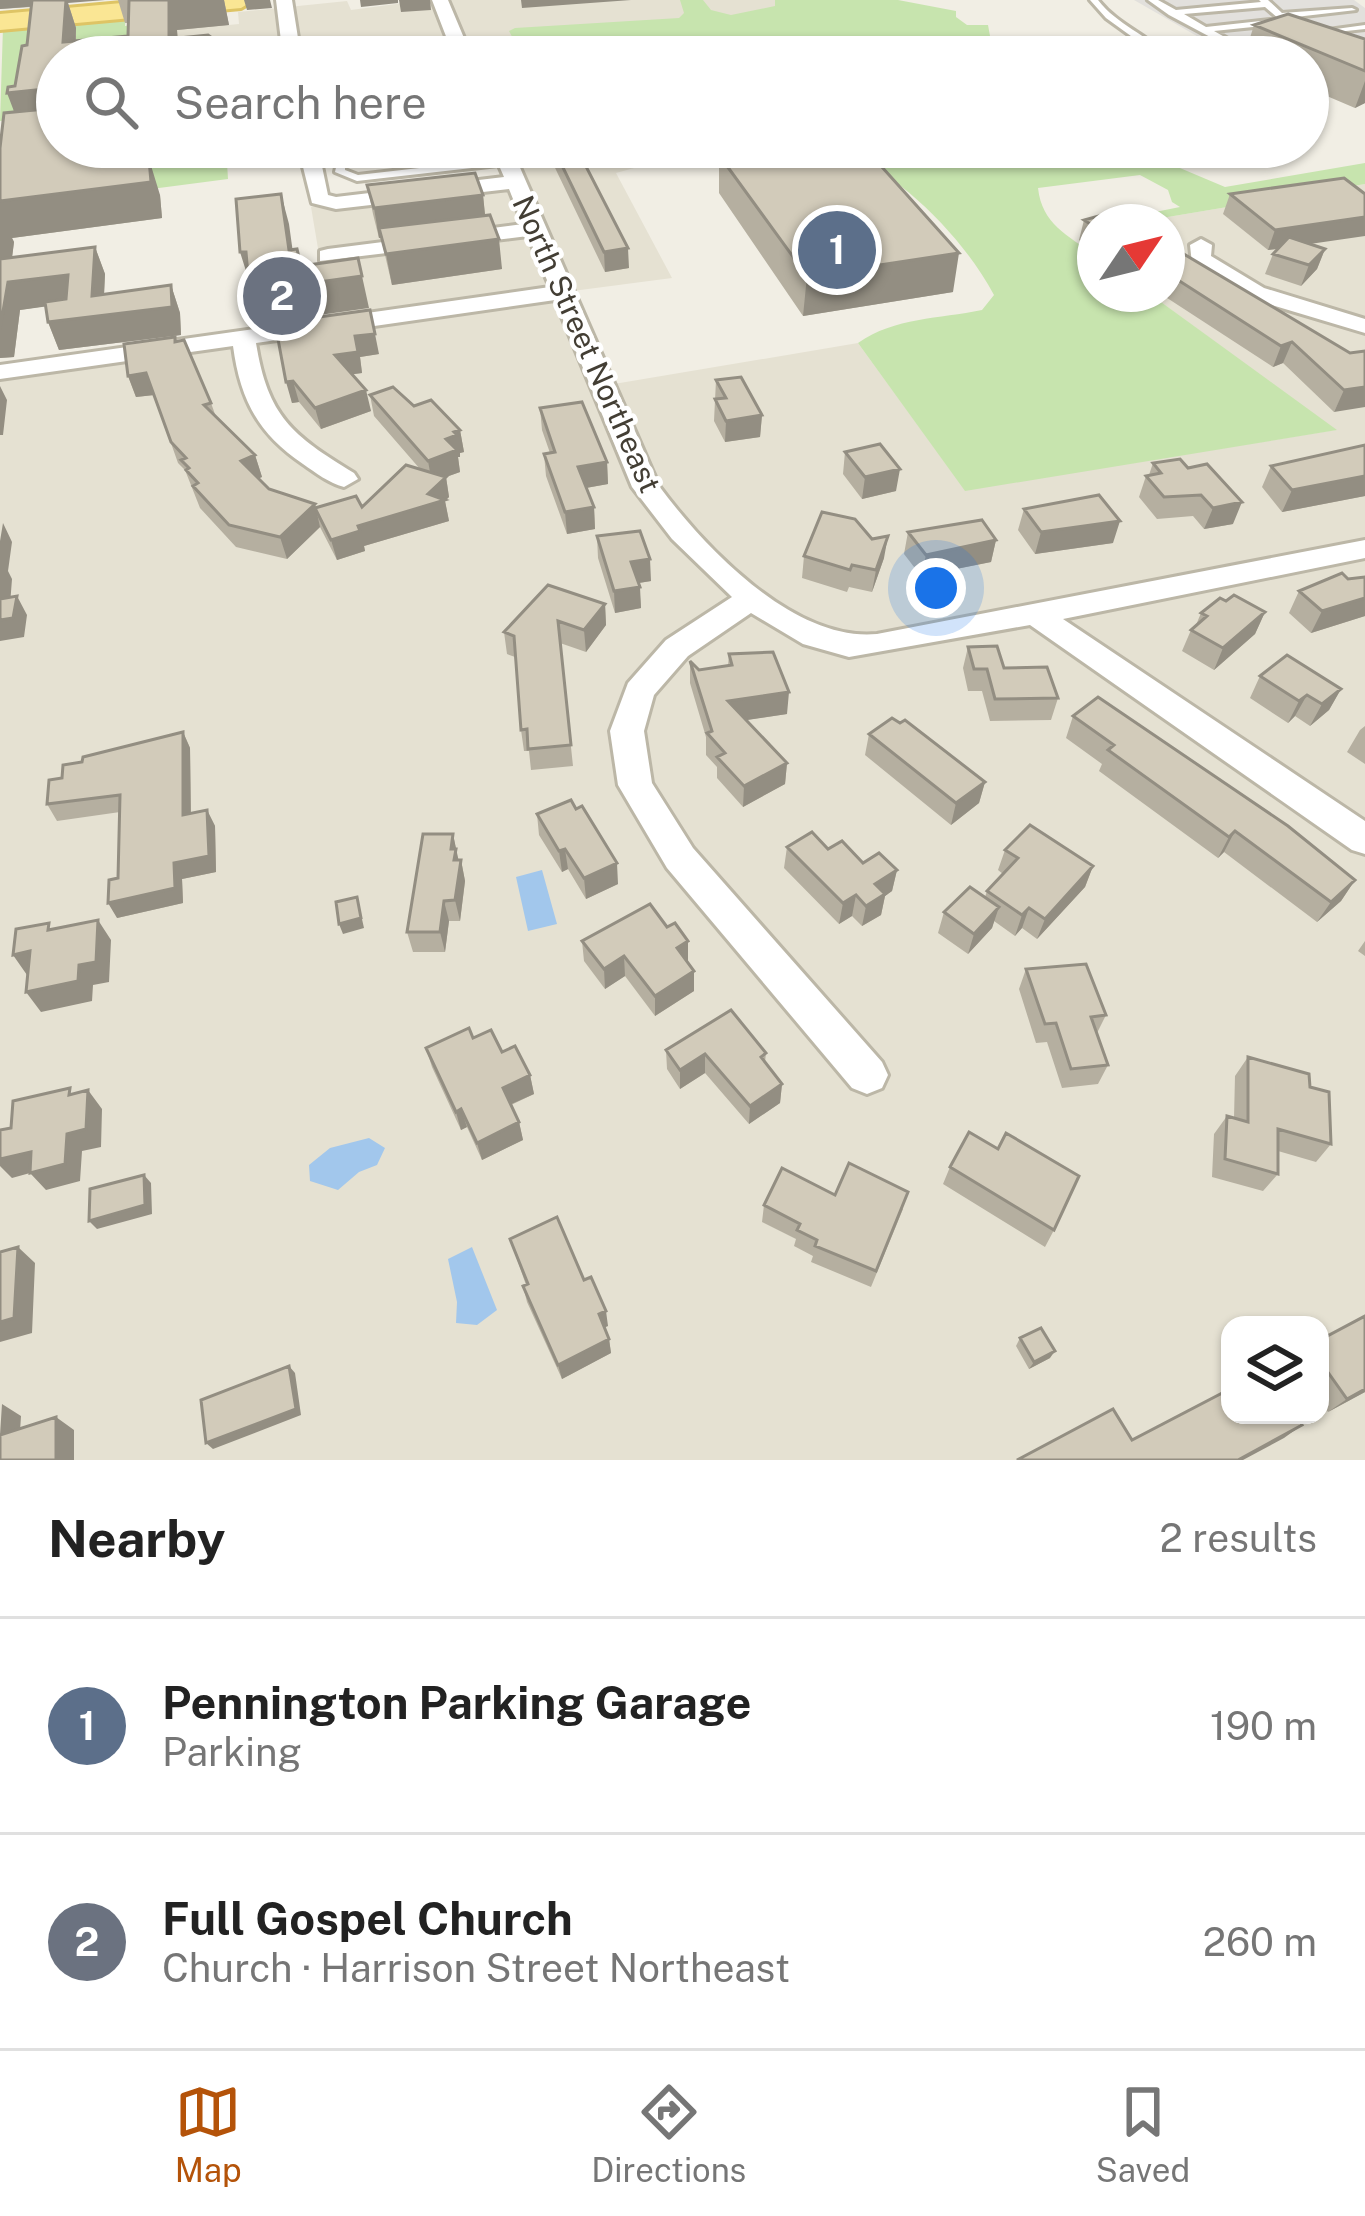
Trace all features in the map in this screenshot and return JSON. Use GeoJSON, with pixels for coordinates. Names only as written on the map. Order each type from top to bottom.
{"type":"FeatureCollection","features":[{"type":"Feature","properties":{"kind":"main road"},"geometry":{"type":"LineString","coordinates":[[0,22],[241,0]]}},
{"type":"Feature","properties":{"kind":"street"},"geometry":{"type":"LineString","coordinates":[[284,0],[289,36]]}},
{"type":"Feature","properties":{"kind":"street"},"geometry":{"type":"LineString","coordinates":[[440,0],[455,36]]}},
{"type":"Feature","properties":{"kind":"street"},"geometry":{"type":"LineString","coordinates":[[312,168],[319,199],[344,203],[488,168]]}},
{"type":"Feature","properties":{"kind":"street","name":"North Street Northeast"},"geometry":{"type":"LineString","coordinates":[[511,168],[655,501],[689,541],[753,597],[811,634],[853,646],[938,634],[1365,549]]}},
{"type":"Feature","properties":{"kind":"street"},"geometry":{"type":"LineString","coordinates":[[328,256],[536,229]]}},
{"type":"Feature","properties":{"kind":"street"},"geometry":{"type":"LineString","coordinates":[[1201,245],[1200,259],[1232,280],[1286,304],[1365,326]]}},
{"type":"Feature","properties":{"kind":"street"},"geometry":{"type":"LineString","coordinates":[[0,372],[565,292]]}},
{"type":"Feature","properties":{"kind":"street"},"geometry":{"type":"LineString","coordinates":[[244,340],[250,390],[260,410],[277,432],[344,479]]}},
{"type":"Feature","properties":{"kind":"street"},"geometry":{"type":"LineString","coordinates":[[753,597],[677,648],[639,691],[627,731],[635,785],[680,858],[867,1075]]}},
{"type":"Feature","properties":{"kind":"street"},"geometry":{"type":"LineString","coordinates":[[1033,613],[1365,840]]}},
{"type":"Feature","properties":{"kind":"lane"},"geometry":{"type":"LineString","coordinates":[[1094,0],[1101,15],[1142,36]]}},
{"type":"Feature","properties":{"kind":"lane"},"geometry":{"type":"LineString","coordinates":[[1151,0],[1213,36]]}},
{"type":"Feature","properties":{"kind":"lane"},"geometry":{"type":"LineString","coordinates":[[1337,0],[1365,17]]}},
{"type":"Feature","properties":{"kind":"lane"},"geometry":{"type":"LineString","coordinates":[[1171,13],[1265,2],[1302,36]]}},
{"type":"Feature","properties":{"kind":"lane"},"geometry":{"type":"LineString","coordinates":[[1201,30],[1352,10]]}},
{"type":"Feature","properties":{"kind":"lane"},"geometry":{"type":"LineString","coordinates":[[1288,36],[1365,31]]}},
{"type":"Feature","properties":{"kind":"lane"},"geometry":{"type":"LineString","coordinates":[[341,168],[342,176]]}},
{"type":"Feature","properties":{"kind":"lane"},"geometry":{"type":"LineString","coordinates":[[314,179],[459,168]]}},
{"type":"Feature","properties":{"kind":"shaded area"},"geometry":{"type":"Polygon","coordinates":[[[426,0],[857,0],[576,36],[177,36],[177,30],[239,24],[238,12],[347,1],[351,10],[426,0]]]}},
{"type":"Feature","properties":{"kind":"shaded area"},"geometry":{"type":"Polygon","coordinates":[[[1134,0],[1354,0],[1365,8],[1365,45],[1329,45],[1329,36],[1197,36],[1134,0]]]}},
{"type":"Feature","properties":{"kind":"shaded area"},"geometry":{"type":"Polygon","coordinates":[[[510,168],[634,168],[616,173],[672,278],[565,292],[602,386],[858,343],[965,490],[1335,430],[1174,312],[1185,312],[1185,214],[1365,184],[1365,1460],[0,1460],[0,372],[331,325],[311,207],[516,182],[510,168]]]}},
{"type":"Feature","properties":{"kind":"green space"},"geometry":{"type":"Polygon","coordinates":[[[680,0],[703,0],[711,10],[731,15],[775,6],[775,0],[898,0],[956,11],[956,17],[967,25],[988,25],[990,36],[512,36],[509,31],[679,18],[684,13],[680,0]]]}},
{"type":"Feature","properties":{"kind":"green space"},"geometry":{"type":"Polygon","coordinates":[[[126,15],[125,26],[139,24],[139,36],[36,36],[36,118],[0,121],[3,27],[126,15]]]}},
{"type":"Feature","properties":{"kind":"green space"},"geometry":{"type":"Polygon","coordinates":[[[1365,163],[1365,184],[1185,214],[1185,204],[1172,202],[1168,190],[1140,175],[1038,188],[1050,220],[1077,243],[1077,312],[1175,312],[1337,430],[965,491],[858,343],[902,324],[982,310],[994,295],[965,250],[906,190],[875,168],[1180,168],[1225,187],[1365,163]]]}},
{"type":"Feature","properties":{"kind":"green space"},"geometry":{"type":"Polygon","coordinates":[[[137,168],[227,168],[228,179],[136,191],[137,168]]]}},
{"type":"Feature","properties":{"kind":"water"},"geometry":{"type":"Polygon","coordinates":[[[542,870],[557,924],[528,931],[516,877],[542,870]]]}},
{"type":"Feature","properties":{"kind":"water"},"geometry":{"type":"Polygon","coordinates":[[[369,1138],[385,1148],[377,1165],[359,1172],[338,1190],[310,1181],[309,1165],[330,1148],[369,1138]]]}},
{"type":"Feature","properties":{"kind":"water"},"geometry":{"type":"Polygon","coordinates":[[[472,1247],[497,1310],[477,1325],[456,1323],[448,1259],[472,1247]]]}},
{"type":"Feature","properties":{"kind":"building"},"geometry":{"type":"Polygon","coordinates":[[[32,0],[66,0],[63,36],[36,36],[36,90],[7,93],[8,87],[15,86],[22,46],[27,45],[32,0]]]}},
{"type":"Feature","properties":{"kind":"building"},"geometry":{"type":"Polygon","coordinates":[[[129,0],[169,0],[169,36],[128,36],[129,0]]]}},
{"type":"Feature","properties":{"kind":"building"},"geometry":{"type":"Polygon","coordinates":[[[1288,14],[1365,39],[1365,71],[1329,56],[1329,36],[1281,36],[1254,25],[1288,14]]]}},
{"type":"Feature","properties":{"kind":"building"},"geometry":{"type":"Polygon","coordinates":[[[36,110],[36,168],[150,168],[151,182],[0,201],[4,113],[36,110]]]}},
{"type":"Feature","properties":{"kind":"building"},"geometry":{"type":"Polygon","coordinates":[[[563,168],[587,168],[628,248],[604,252],[563,168]]]}},
{"type":"Feature","properties":{"kind":"building"},"geometry":{"type":"Polygon","coordinates":[[[728,168],[883,168],[959,253],[807,276],[728,168]]]}},
{"type":"Feature","properties":{"kind":"building"},"geometry":{"type":"Polygon","coordinates":[[[475,173],[483,195],[374,208],[367,185],[475,173]]]}},
{"type":"Feature","properties":{"kind":"building"},"geometry":{"type":"Polygon","coordinates":[[[1344,178],[1365,194],[1365,217],[1275,230],[1230,194],[1344,178]]]}},
{"type":"Feature","properties":{"kind":"building"},"geometry":{"type":"Polygon","coordinates":[[[281,194],[289,250],[297,249],[301,266],[358,258],[362,276],[269,289],[266,272],[248,275],[246,252],[240,252],[236,199],[281,194]]]}},
{"type":"Feature","properties":{"kind":"building"},"geometry":{"type":"Polygon","coordinates":[[[490,215],[499,239],[386,254],[379,228],[490,215]]]}},
{"type":"Feature","properties":{"kind":"building"},"geometry":{"type":"Polygon","coordinates":[[[1289,237],[1325,249],[1309,265],[1273,254],[1289,237]]]}},
{"type":"Feature","properties":{"kind":"building"},"geometry":{"type":"Polygon","coordinates":[[[95,247],[92,296],[171,285],[172,307],[48,322],[45,302],[66,299],[68,275],[8,282],[0,329],[0,259],[95,247]]]}},
{"type":"Feature","properties":{"kind":"building"},"geometry":{"type":"Polygon","coordinates":[[[1185,255],[1350,353],[1365,351],[1365,387],[1344,390],[1292,342],[1281,346],[1185,285],[1185,255]]]}},
{"type":"Feature","properties":{"kind":"building"},"geometry":{"type":"Polygon","coordinates":[[[370,310],[375,334],[355,336],[358,352],[335,355],[366,390],[315,408],[293,381],[286,382],[275,323],[370,310]]]}},
{"type":"Feature","properties":{"kind":"building"},"geometry":{"type":"Polygon","coordinates":[[[175,337],[175,342],[184,340],[211,403],[204,405],[255,455],[241,461],[269,489],[315,504],[280,537],[229,525],[193,486],[198,483],[181,460],[186,458],[171,442],[146,373],[128,376],[124,344],[175,337]]]}},
{"type":"Feature","properties":{"kind":"building"},"geometry":{"type":"Polygon","coordinates":[[[741,377],[762,415],[726,421],[715,399],[726,398],[716,380],[741,377]]]}},
{"type":"Feature","properties":{"kind":"building"},"geometry":{"type":"Polygon","coordinates":[[[393,387],[414,406],[431,400],[460,430],[446,439],[457,450],[428,461],[370,395],[393,387]]]}},
{"type":"Feature","properties":{"kind":"building"},"geometry":{"type":"Polygon","coordinates":[[[582,402],[607,462],[578,467],[594,507],[565,512],[544,454],[555,452],[540,408],[582,402]]]}},
{"type":"Feature","properties":{"kind":"building"},"geometry":{"type":"Polygon","coordinates":[[[880,444],[900,469],[865,477],[845,452],[880,444]]]}},
{"type":"Feature","properties":{"kind":"building"},"geometry":{"type":"Polygon","coordinates":[[[1365,445],[1365,476],[1292,490],[1271,466],[1365,445]]]}},
{"type":"Feature","properties":{"kind":"building"},"geometry":{"type":"Polygon","coordinates":[[[1180,459],[1188,468],[1207,464],[1242,502],[1213,508],[1201,495],[1164,497],[1146,476],[1161,473],[1153,463],[1180,459]]]}},
{"type":"Feature","properties":{"kind":"building"},"geometry":{"type":"Polygon","coordinates":[[[406,465],[446,477],[428,494],[445,500],[358,526],[360,531],[331,540],[315,508],[356,496],[362,507],[406,465]]]}},
{"type":"Feature","properties":{"kind":"building"},"geometry":{"type":"Polygon","coordinates":[[[1099,495],[1120,521],[1041,532],[1024,509],[1099,495]]]}},
{"type":"Feature","properties":{"kind":"building"},"geometry":{"type":"Polygon","coordinates":[[[822,512],[855,519],[872,539],[888,536],[876,570],[852,565],[850,570],[804,556],[822,512]]]}},
{"type":"Feature","properties":{"kind":"building"},"geometry":{"type":"Polygon","coordinates":[[[982,520],[996,540],[926,555],[908,532],[982,520]]]}},
{"type":"Feature","properties":{"kind":"building"},"geometry":{"type":"Polygon","coordinates":[[[640,531],[650,559],[631,562],[640,587],[614,591],[597,536],[640,531]]]}},
{"type":"Feature","properties":{"kind":"building"},"geometry":{"type":"Polygon","coordinates":[[[1342,573],[1348,579],[1365,577],[1365,598],[1322,611],[1299,591],[1342,573]]]}},
{"type":"Feature","properties":{"kind":"building"},"geometry":{"type":"Polygon","coordinates":[[[548,585],[605,604],[584,630],[558,621],[571,745],[528,749],[527,729],[521,730],[514,636],[504,632],[548,585]]]}},
{"type":"Feature","properties":{"kind":"building"},"geometry":{"type":"Polygon","coordinates":[[[1234,595],[1265,612],[1223,648],[1191,630],[1207,616],[1201,613],[1220,598],[1226,601],[1234,595]]]}},
{"type":"Feature","properties":{"kind":"building"},"geometry":{"type":"Polygon","coordinates":[[[17,596],[13,618],[0,620],[0,599],[17,596]]]}},
{"type":"Feature","properties":{"kind":"building"},"geometry":{"type":"Polygon","coordinates":[[[997,646],[1004,668],[1047,667],[1058,698],[995,699],[987,669],[974,669],[968,647],[997,646]]]}},
{"type":"Feature","properties":{"kind":"building"},"geometry":{"type":"Polygon","coordinates":[[[773,652],[789,692],[728,701],[787,763],[744,786],[717,757],[725,753],[707,733],[712,731],[690,661],[699,670],[732,665],[729,654],[773,652]]]}},
{"type":"Feature","properties":{"kind":"building"},"geometry":{"type":"Polygon","coordinates":[[[1287,655],[1341,689],[1322,704],[1307,695],[1299,701],[1260,676],[1287,655]]]}},
{"type":"Feature","properties":{"kind":"building"},"geometry":{"type":"Polygon","coordinates":[[[1098,697],[1288,826],[1355,880],[1331,902],[1235,831],[1229,837],[1108,750],[1114,745],[1073,716],[1098,697]]]}},
{"type":"Feature","properties":{"kind":"building"},"geometry":{"type":"Polygon","coordinates":[[[892,718],[900,723],[905,720],[985,782],[956,803],[869,734],[892,718]]]}},
{"type":"Feature","properties":{"kind":"building"},"geometry":{"type":"Polygon","coordinates":[[[183,732],[183,815],[207,810],[209,856],[174,863],[175,888],[108,903],[109,880],[118,878],[120,795],[47,804],[49,780],[62,778],[63,765],[82,762],[83,757],[183,732]]]}},
{"type":"Feature","properties":{"kind":"building"},"geometry":{"type":"Polygon","coordinates":[[[571,800],[576,809],[582,806],[617,863],[584,878],[565,849],[559,851],[537,814],[571,800]]]}},
{"type":"Feature","properties":{"kind":"building"},"geometry":{"type":"Polygon","coordinates":[[[1030,825],[1093,866],[1045,919],[1029,908],[1022,915],[987,891],[1018,858],[1005,850],[1030,825]]]}},
{"type":"Feature","properties":{"kind":"building"},"geometry":{"type":"Polygon","coordinates":[[[812,832],[828,849],[842,841],[863,863],[879,853],[897,870],[875,884],[885,894],[866,906],[856,895],[843,903],[787,847],[812,832]]]}},
{"type":"Feature","properties":{"kind":"building"},"geometry":{"type":"Polygon","coordinates":[[[423,834],[453,834],[454,860],[461,860],[455,900],[444,901],[440,932],[407,932],[423,834]]]}},
{"type":"Feature","properties":{"kind":"building"},"geometry":{"type":"Polygon","coordinates":[[[970,887],[999,907],[974,934],[944,912],[970,887]]]}},
{"type":"Feature","properties":{"kind":"building"},"geometry":{"type":"Polygon","coordinates":[[[357,897],[361,918],[339,924],[336,902],[357,897]]]}},
{"type":"Feature","properties":{"kind":"building"},"geometry":{"type":"Polygon","coordinates":[[[650,904],[667,927],[675,923],[688,941],[677,948],[694,971],[655,996],[624,956],[604,969],[582,941],[650,904]]]}},
{"type":"Feature","properties":{"kind":"building"},"geometry":{"type":"Polygon","coordinates":[[[98,920],[96,962],[79,965],[78,981],[26,992],[30,951],[13,955],[16,929],[49,923],[48,930],[98,920]]]}},
{"type":"Feature","properties":{"kind":"building"},"geometry":{"type":"Polygon","coordinates":[[[1086,964],[1106,1015],[1091,1017],[1108,1065],[1071,1069],[1056,1023],[1045,1024],[1026,969],[1086,964]]]}},
{"type":"Feature","properties":{"kind":"building"},"geometry":{"type":"Polygon","coordinates":[[[731,1010],[766,1053],[761,1057],[782,1084],[750,1106],[705,1054],[680,1070],[666,1050],[731,1010]]]}},
{"type":"Feature","properties":{"kind":"building"},"geometry":{"type":"Polygon","coordinates":[[[469,1028],[473,1038],[491,1030],[502,1052],[515,1046],[530,1075],[503,1088],[519,1122],[477,1143],[461,1109],[456,1112],[426,1048],[469,1028]]]}},
{"type":"Feature","properties":{"kind":"building"},"geometry":{"type":"Polygon","coordinates":[[[1248,1057],[1309,1074],[1310,1087],[1329,1092],[1331,1144],[1278,1129],[1278,1174],[1225,1159],[1227,1116],[1248,1122],[1248,1057]]]}},
{"type":"Feature","properties":{"kind":"building"},"geometry":{"type":"Polygon","coordinates":[[[70,1088],[69,1095],[88,1090],[86,1129],[67,1134],[65,1164],[30,1173],[31,1152],[0,1159],[0,1130],[11,1128],[13,1101],[70,1088]]]}},
{"type":"Feature","properties":{"kind":"building"},"geometry":{"type":"Polygon","coordinates":[[[969,1132],[998,1149],[1006,1133],[1079,1176],[1054,1230],[950,1167],[969,1132]]]}},
{"type":"Feature","properties":{"kind":"building"},"geometry":{"type":"Polygon","coordinates":[[[849,1163],[908,1192],[876,1271],[815,1246],[817,1240],[797,1230],[800,1224],[764,1205],[782,1168],[835,1195],[849,1163]]]}},
{"type":"Feature","properties":{"kind":"building"},"geometry":{"type":"Polygon","coordinates":[[[144,1175],[145,1205],[89,1221],[90,1189],[144,1175]]]}},
{"type":"Feature","properties":{"kind":"building"},"geometry":{"type":"Polygon","coordinates":[[[557,1217],[584,1280],[591,1277],[606,1311],[599,1314],[609,1339],[558,1365],[523,1286],[528,1284],[510,1239],[557,1217]]]}},
{"type":"Feature","properties":{"kind":"building"},"geometry":{"type":"Polygon","coordinates":[[[18,1247],[14,1318],[0,1322],[0,1252],[18,1247]]]}},
{"type":"Feature","properties":{"kind":"building"},"geometry":{"type":"Polygon","coordinates":[[[1365,1316],[1365,1389],[1347,1399],[1329,1374],[1329,1335],[1365,1316]]]}},
{"type":"Feature","properties":{"kind":"building"},"geometry":{"type":"Polygon","coordinates":[[[1041,1328],[1055,1351],[1034,1362],[1020,1338],[1041,1328]]]}},
{"type":"Feature","properties":{"kind":"building"},"geometry":{"type":"Polygon","coordinates":[[[289,1366],[296,1409],[206,1443],[201,1400],[289,1366]]]}},
{"type":"Feature","properties":{"kind":"building"},"geometry":{"type":"Polygon","coordinates":[[[1221,1394],[1221,1424],[1302,1425],[1238,1460],[1017,1460],[1113,1409],[1132,1440],[1221,1394]]]}},
{"type":"Feature","properties":{"kind":"building"},"geometry":{"type":"Polygon","coordinates":[[[56,1417],[56,1460],[0,1460],[0,1435],[56,1417]]]}},
{"type":"Feature","properties":{"kind":"place","name":"Pennington Parking Garage"},"geometry":{"type":"Point","coordinates":[837,250]}},
{"type":"Feature","properties":{"kind":"place","name":"Full Gospel Church"},"geometry":{"type":"Point","coordinates":[282,296]}}]}
